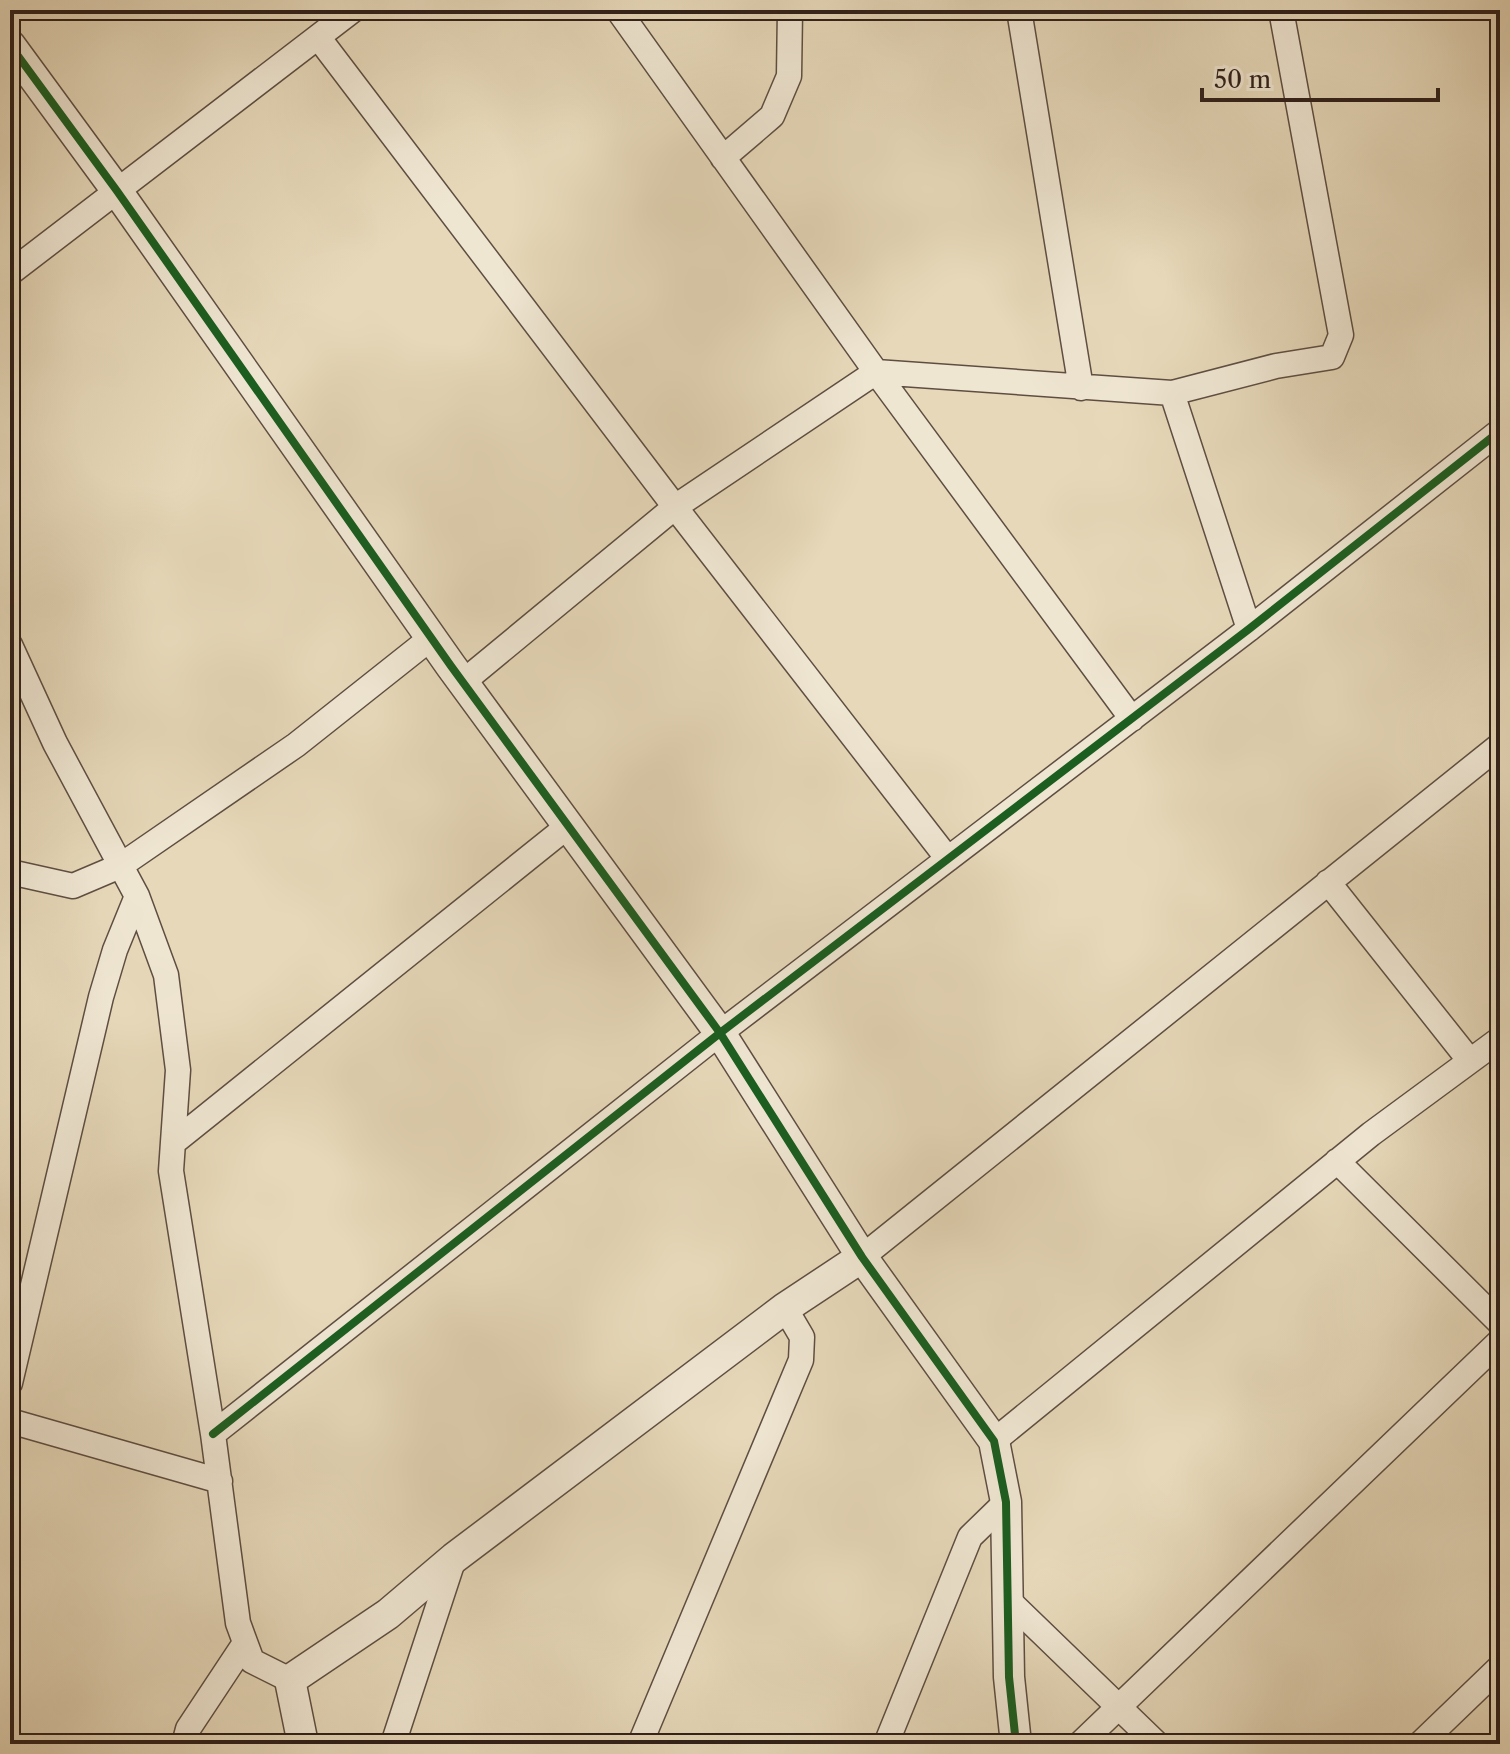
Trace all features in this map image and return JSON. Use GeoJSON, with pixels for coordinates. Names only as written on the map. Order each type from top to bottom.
{"type":"FeatureCollection","features":[{"type":"Feature","properties":{"kind":"street"},"geometry":{"type":"LineString","coordinates":[[10,273],[353,10]]}},
{"type":"Feature","properties":{"kind":"street"},"geometry":{"type":"LineString","coordinates":[[618,10],[876,372],[1132,719]]}},
{"type":"Feature","properties":{"kind":"street"},"geometry":{"type":"LineString","coordinates":[[723,158],[772,116],[789,76],[790,10]]}},
{"type":"Feature","properties":{"kind":"street"},"geometry":{"type":"LineString","coordinates":[[1019,10],[1081,388]]}},
{"type":"Feature","properties":{"kind":"street"},"geometry":{"type":"LineString","coordinates":[[463,682],[675,507],[876,372],[1172,393],[1276,366],[1332,357],[1341,335],[1281,10]]}},
{"type":"Feature","properties":{"kind":"street"},"geometry":{"type":"LineString","coordinates":[[318,37],[675,507],[948,859]]}},
{"type":"Feature","properties":{"kind":"street"},"geometry":{"type":"LineString","coordinates":[[10,45],[117,191],[431,638],[720,1033],[862,1257],[994,1441],[1006,1502],[1009,1677],[1016,1744]]}},
{"type":"Feature","properties":{"kind":"street"},"geometry":{"type":"LineString","coordinates":[[1172,393],[1249,629]]}},
{"type":"Feature","properties":{"kind":"street"},"geometry":{"type":"LineString","coordinates":[[213,1434],[720,1033],[1249,629],[1500,431]]}},
{"type":"Feature","properties":{"kind":"street"},"geometry":{"type":"LineString","coordinates":[[10,872],[73,886],[120,866],[296,745],[431,638]]}},
{"type":"Feature","properties":{"kind":"street"},"geometry":{"type":"LineString","coordinates":[[10,645],[55,743],[137,896],[166,975],[178,1070],[171,1171],[220,1481],[238,1623],[252,1661],[290,1680]]}},
{"type":"Feature","properties":{"kind":"street"},"geometry":{"type":"LineString","coordinates":[[290,1680],[388,1614],[454,1558],[785,1308],[862,1257],[1500,745]]}},
{"type":"Feature","properties":{"kind":"street"},"geometry":{"type":"LineString","coordinates":[[173,1143],[568,826]]}},
{"type":"Feature","properties":{"kind":"street"},"geometry":{"type":"LineString","coordinates":[[1328,882],[1470,1061]]}},
{"type":"Feature","properties":{"kind":"street"},"geometry":{"type":"LineString","coordinates":[[10,1383],[101,997],[115,950],[137,896]]}},
{"type":"Feature","properties":{"kind":"street"},"geometry":{"type":"LineString","coordinates":[[994,1441],[1337,1161],[1500,1039]]}},
{"type":"Feature","properties":{"kind":"street"},"geometry":{"type":"LineString","coordinates":[[1337,1161],[1500,1323]]}},
{"type":"Feature","properties":{"kind":"street"},"geometry":{"type":"LineString","coordinates":[[640,1744],[801,1360],[802,1337],[785,1308]]}},
{"type":"Feature","properties":{"kind":"street"},"geometry":{"type":"LineString","coordinates":[[1080,1744],[1500,1341]]}},
{"type":"Feature","properties":{"kind":"street"},"geometry":{"type":"LineString","coordinates":[[10,1421],[220,1481]]}},
{"type":"Feature","properties":{"kind":"street"},"geometry":{"type":"LineString","coordinates":[[886,1744],[970,1537],[1006,1502]]}},
{"type":"Feature","properties":{"kind":"street"},"geometry":{"type":"LineString","coordinates":[[393,1744],[454,1558]]}},
{"type":"Feature","properties":{"kind":"street"},"geometry":{"type":"LineString","coordinates":[[1008,1600],[1157,1744]]}},
{"type":"Feature","properties":{"kind":"street"},"geometry":{"type":"LineString","coordinates":[[184,1744],[188,1729],[245,1643]]}},
{"type":"Feature","properties":{"kind":"street"},"geometry":{"type":"LineString","coordinates":[[1420,1744],[1500,1667]]}},
{"type":"Feature","properties":{"kind":"street"},"geometry":{"type":"LineString","coordinates":[[290,1680],[303,1744]]}},
{"type":"Feature","properties":{"kind":"cycle path"},"geometry":{"type":"LineString","coordinates":[[10,45],[117,191],[451,666],[720,1033],[862,1257],[994,1441],[1006,1502],[1009,1677],[1016,1744]]}},
{"type":"Feature","properties":{"kind":"cycle path"},"geometry":{"type":"LineString","coordinates":[[213,1434],[720,1033],[1249,629],[1500,431]]}}]}
